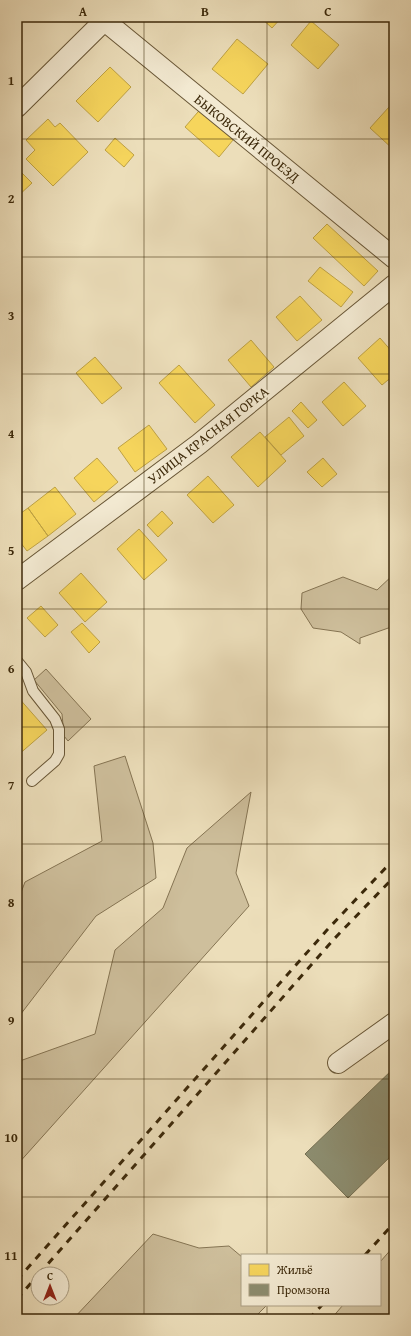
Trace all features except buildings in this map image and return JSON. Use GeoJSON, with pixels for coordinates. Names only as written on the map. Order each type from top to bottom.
{"type":"FeatureCollection","features":[{"type":"Feature","properties":{"kind":"street"},"geometry":{"type":"LineString","coordinates":[[17,107],[102,19]]}},
{"type":"Feature","properties":{"kind":"street","name":"БЫКОВСКИЙ ПРОЕЗД"},"geometry":{"type":"LineString","coordinates":[[102,19],[394,258]]}},
{"type":"Feature","properties":{"kind":"street","name":"УЛИЦА КРАСНАЯ ГОРКА"},"geometry":{"type":"LineString","coordinates":[[17,580],[199,444],[394,285]]}},
{"type":"Feature","properties":{"kind":"street"},"geometry":{"type":"LineString","coordinates":[[338,1063],[394,1024]]}},
{"type":"Feature","properties":{"kind":"lane"},"geometry":{"type":"LineString","coordinates":[[17,661],[26,672],[33,691],[55,719],[59,729],[59,754],[55,761],[32,781]]}},
{"type":"Feature","properties":{"kind":"shaded area"},"geometry":{"type":"Polygon","coordinates":[[[394,574],[394,626],[360,638],[360,644],[341,632],[313,628],[301,609],[302,593],[343,577],[377,590],[394,574]]]}},
{"type":"Feature","properties":{"kind":"shaded area"},"geometry":{"type":"Polygon","coordinates":[[[46,669],[91,719],[68,741],[64,736],[62,714],[34,680],[46,669]]]}},
{"type":"Feature","properties":{"kind":"shaded area"},"geometry":{"type":"Polygon","coordinates":[[[125,756],[153,843],[156,878],[96,916],[17,1019],[17,903],[25,882],[102,841],[94,766],[125,756]]]}},
{"type":"Feature","properties":{"kind":"shaded area"},"geometry":{"type":"Polygon","coordinates":[[[251,792],[236,873],[249,906],[17,1165],[17,1062],[95,1034],[115,950],[163,908],[187,848],[251,792]]]}},
{"type":"Feature","properties":{"kind":"shaded area"},"geometry":{"type":"Polygon","coordinates":[[[153,1234],[199,1248],[229,1246],[241,1256],[241,1306],[266,1306],[253,1319],[73,1319],[153,1234]]]}},
{"type":"Feature","properties":{"kind":"shaded area"},"geometry":{"type":"Polygon","coordinates":[[[394,1246],[394,1319],[331,1319],[342,1306],[381,1306],[381,1261],[394,1246]]]}},
{"type":"Feature","properties":{"kind":"railway"},"geometry":{"type":"LineString","coordinates":[[17,1280],[327,930],[394,859]]}},
{"type":"Feature","properties":{"kind":"railway"},"geometry":{"type":"LineString","coordinates":[[46,1266],[335,938],[394,877]]}},
{"type":"Feature","properties":{"kind":"railway"},"geometry":{"type":"LineString","coordinates":[[366,1254],[394,1223]]}},
{"type":"Feature","properties":{"kind":"railway"},"geometry":{"type":"LineString","coordinates":[[17,1299],[30,1284]]}},
{"type":"Feature","properties":{"kind":"railway"},"geometry":{"type":"LineString","coordinates":[[309,1319],[321,1306]]}}]}
